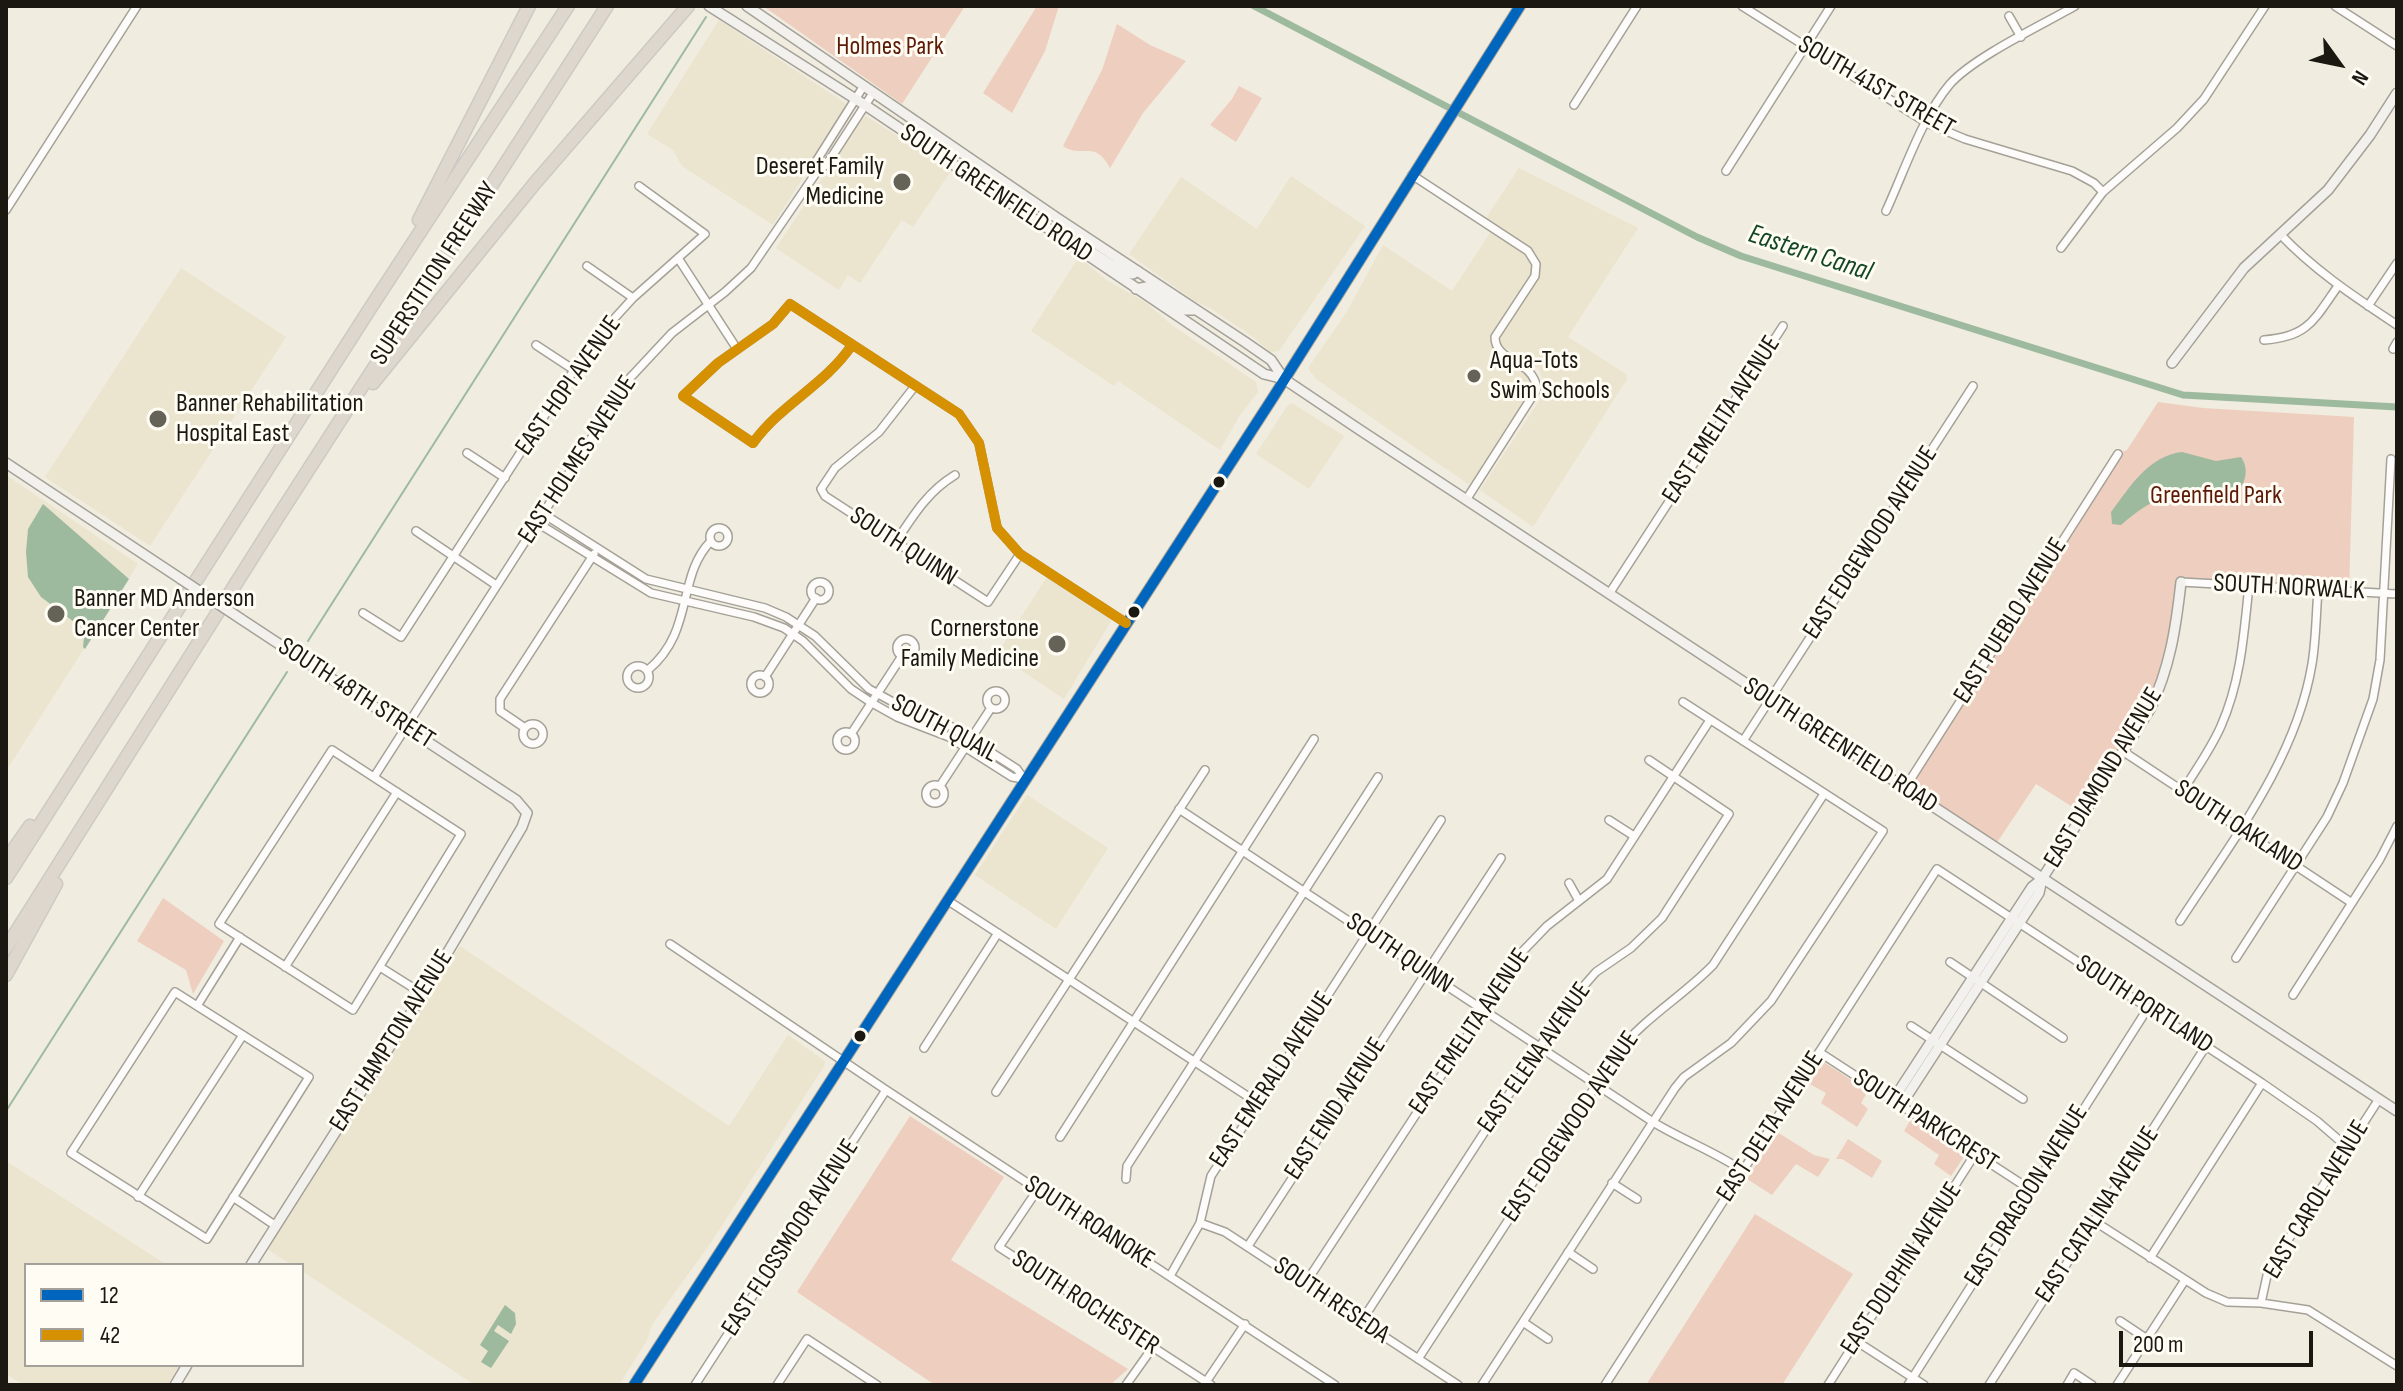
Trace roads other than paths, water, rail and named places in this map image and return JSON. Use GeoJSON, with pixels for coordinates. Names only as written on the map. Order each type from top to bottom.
{"type":"FeatureCollection","features":[{"type":"Feature","properties":{"kind":"highway"},"geometry":{"type":"LineString","coordinates":[[371,307],[529,6]]}},
{"type":"Feature","properties":{"kind":"highway","name":"SUPERSTITION FREEWAY"},"geometry":{"type":"LineString","coordinates":[[6,878],[371,307],[568,6]]}},
{"type":"Feature","properties":{"kind":"highway","name":"SUPERSTITION FREEWAY"},"geometry":{"type":"LineString","coordinates":[[6,948],[276,520],[607,6]]}},
{"type":"Feature","properties":{"kind":"highway"},"geometry":{"type":"LineString","coordinates":[[276,520],[388,362],[535,183],[688,6]]}},
{"type":"Feature","properties":{"kind":"highway"},"geometry":{"type":"LineString","coordinates":[[6,860],[110,716]]}},
{"type":"Feature","properties":{"kind":"highway"},"geometry":{"type":"LineString","coordinates":[[6,975],[70,859],[73,844]]}},
{"type":"Feature","properties":{"kind":"main road","name":"SOUTH GREENFIELD ROAD"},"geometry":{"type":"LineString","coordinates":[[709,6],[865,105],[1264,374],[1284,379],[2397,1111]]}},
{"type":"Feature","properties":{"kind":"main road","name":"SOUTH GREENFIELD ROAD"},"geometry":{"type":"LineString","coordinates":[[747,6],[1271,360],[1284,379]]}},
{"type":"Feature","properties":{"kind":"main road"},"geometry":{"type":"LineString","coordinates":[[634,1385],[1284,379],[1520,6]]}},
{"type":"Feature","properties":{"kind":"main road"},"geometry":{"type":"LineString","coordinates":[[2172,363],[2244,268],[2328,190],[2397,93]]}},
{"type":"Feature","properties":{"kind":"main road"},"geometry":{"type":"LineString","coordinates":[[1067,243],[1086,247],[1125,272],[1133,274],[1138,271]]}},
{"type":"Feature","properties":{"kind":"main road"},"geometry":{"type":"LineString","coordinates":[[1136,289],[1146,287],[1183,310],[1196,310]]}},
{"type":"Feature","properties":{"kind":"main road","name":"SOUTH 48TH STREET"},"geometry":{"type":"LineString","coordinates":[[6,463],[516,800],[527,813]]}},
{"type":"Feature","properties":{"kind":"main road","name":"EAST DIAMOND AVENUE"},"geometry":{"type":"LineString","coordinates":[[1897,1103],[2015,921],[2032,887],[2042,879],[2124,752],[2162,684],[2175,633],[2181,582]]}},
{"type":"Feature","properties":{"kind":"main road","name":"EAST HAMPTON AVENUE"},"geometry":{"type":"LineString","coordinates":[[252,1263],[423,994],[522,827],[527,813]]}},
{"type":"Feature","properties":{"kind":"main road"},"geometry":{"type":"LineString","coordinates":[[175,1385],[186,1367]]}},
{"type":"Feature","properties":{"kind":"street"},"geometry":{"type":"LineString","coordinates":[[6,210],[137,6]]}},
{"type":"Feature","properties":{"kind":"street"},"geometry":{"type":"LineString","coordinates":[[1574,105],[1637,6]]}},
{"type":"Feature","properties":{"kind":"street","name":"SOUTH 41ST STREET"},"geometry":{"type":"LineString","coordinates":[[1742,6],[1927,123],[1965,139],[2072,171],[2094,183],[2103,192]]}},
{"type":"Feature","properties":{"kind":"street"},"geometry":{"type":"LineString","coordinates":[[1726,171],[1831,6]]}},
{"type":"Feature","properties":{"kind":"street"},"geometry":{"type":"LineString","coordinates":[[1886,211],[1948,86],[1961,74],[2075,6]]}},
{"type":"Feature","properties":{"kind":"street"},"geometry":{"type":"LineString","coordinates":[[2061,248],[2103,192],[2177,128],[2204,99],[2265,6]]}},
{"type":"Feature","properties":{"kind":"street"},"geometry":{"type":"LineString","coordinates":[[2335,6],[2397,46]]}},
{"type":"Feature","properties":{"kind":"street"},"geometry":{"type":"LineString","coordinates":[[2009,16],[2021,37]]}},
{"type":"Feature","properties":{"kind":"street","name":"EAST HOLMES AVENUE"},"geometry":{"type":"LineString","coordinates":[[816,173],[817,160],[863,87]]}},
{"type":"Feature","properties":{"kind":"street","name":"EAST HOLMES AVENUE"},"geometry":{"type":"LineString","coordinates":[[374,777],[637,369],[672,333],[709,305],[756,262],[816,173],[827,164],[873,93]]}},
{"type":"Feature","properties":{"kind":"street"},"geometry":{"type":"LineString","coordinates":[[1412,175],[1528,251],[1536,264],[1535,276],[1494,343],[1498,350],[1532,371],[1537,389],[1466,500]]}},
{"type":"Feature","properties":{"kind":"street","name":"EAST HOPI AVENUE"},"geometry":{"type":"LineString","coordinates":[[363,613],[401,637],[574,370],[602,332],[633,298],[705,234],[639,186]]}},
{"type":"Feature","properties":{"kind":"street"},"geometry":{"type":"LineString","coordinates":[[2280,234],[2338,286],[2397,325]]}},
{"type":"Feature","properties":{"kind":"street"},"geometry":{"type":"LineString","coordinates":[[678,258],[737,349]]}},
{"type":"Feature","properties":{"kind":"street"},"geometry":{"type":"LineString","coordinates":[[2368,306],[2397,263]]}},
{"type":"Feature","properties":{"kind":"street"},"geometry":{"type":"LineString","coordinates":[[587,266],[633,298]]}},
{"type":"Feature","properties":{"kind":"street"},"geometry":{"type":"LineString","coordinates":[[2264,340],[2288,338],[2304,330],[2338,286]]}},
{"type":"Feature","properties":{"kind":"street"},"geometry":{"type":"LineString","coordinates":[[852,345],[818,383],[769,421],[753,443],[683,396],[704,374],[773,324],[790,304],[959,414],[979,443],[997,528],[1020,554],[1126,623]]}},
{"type":"Feature","properties":{"kind":"street","name":"EAST EMELITA AVENUE"},"geometry":{"type":"LineString","coordinates":[[1609,594],[1783,326]]}},
{"type":"Feature","properties":{"kind":"street"},"geometry":{"type":"LineString","coordinates":[[536,345],[574,370]]}},
{"type":"Feature","properties":{"kind":"street","name":"SOUTH QUINN"},"geometry":{"type":"LineString","coordinates":[[915,386],[879,432],[835,468],[821,489],[825,496],[988,602],[1020,554]]}},
{"type":"Feature","properties":{"kind":"street","name":"EAST EDGEWOOD AVENUE"},"geometry":{"type":"LineString","coordinates":[[1743,741],[1973,386]]}},
{"type":"Feature","properties":{"kind":"street"},"geometry":{"type":"LineString","coordinates":[[467,453],[505,478]]}},
{"type":"Feature","properties":{"kind":"street","name":"EAST PUEBLO AVENUE"},"geometry":{"type":"LineString","coordinates":[[1905,788],[2118,454]]}},
{"type":"Feature","properties":{"kind":"street"},"geometry":{"type":"LineString","coordinates":[[2236,958],[2327,817],[2360,740],[2373,699],[2380,660],[2391,459]]}},
{"type":"Feature","properties":{"kind":"street"},"geometry":{"type":"LineString","coordinates":[[895,543],[925,498],[937,485],[955,475]]}},
{"type":"Feature","properties":{"kind":"street","name":"SOUTH QUAIL"},"geometry":{"type":"LineString","coordinates":[[539,517],[550,518],[646,579],[765,608],[798,625],[815,636],[854,677],[877,694],[943,722],[1017,769],[1024,779]]}},
{"type":"Feature","properties":{"kind":"street","name":"SOUTH QUAIL"},"geometry":{"type":"LineString","coordinates":[[539,517],[544,527],[641,589],[754,617],[793,634],[815,651],[851,689],[872,703],[908,722],[949,737],[1012,777],[1024,779]]}},
{"type":"Feature","properties":{"kind":"street"},"geometry":{"type":"LineString","coordinates":[[562,538],[567,529]]}},
{"type":"Feature","properties":{"kind":"street"},"geometry":{"type":"LineString","coordinates":[[416,531],[496,585]]}},
{"type":"Feature","properties":{"kind":"street"},"geometry":{"type":"LineString","coordinates":[[648,670],[669,648],[681,622],[697,561],[711,541]]}},
{"type":"Feature","properties":{"kind":"street"},"geometry":{"type":"LineString","coordinates":[[525,728],[500,711],[500,699],[598,548]]}},
{"type":"Feature","properties":{"kind":"street","name":"SOUTH NORWALK"},"geometry":{"type":"LineString","coordinates":[[2181,582],[2397,594]]}},
{"type":"Feature","properties":{"kind":"street"},"geometry":{"type":"LineString","coordinates":[[2183,791],[2214,740],[2233,693],[2242,656],[2249,585]]}},
{"type":"Feature","properties":{"kind":"street"},"geometry":{"type":"LineString","coordinates":[[2180,921],[2240,828],[2285,750],[2312,665],[2318,590]]}},
{"type":"Feature","properties":{"kind":"street"},"geometry":{"type":"LineString","coordinates":[[765,677],[816,598]]}},
{"type":"Feature","properties":{"kind":"street"},"geometry":{"type":"LineString","coordinates":[[851,734],[902,656]]}},
{"type":"Feature","properties":{"kind":"street"},"geometry":{"type":"LineString","coordinates":[[1482,1385],[1684,1077],[1731,1043],[1771,1001],[1883,831],[1683,702]]}},
{"type":"Feature","properties":{"kind":"street"},"geometry":{"type":"LineString","coordinates":[[940,786],[991,708]]}},
{"type":"Feature","properties":{"kind":"street","name":"EAST EMELITA AVENUE"},"geometry":{"type":"LineString","coordinates":[[1305,1284],[1522,952],[1547,926],[1607,879],[1710,720]]}},
{"type":"Feature","properties":{"kind":"street"},"geometry":{"type":"LineString","coordinates":[[1060,1137],[1314,739]]}},
{"type":"Feature","properties":{"kind":"street"},"geometry":{"type":"LineString","coordinates":[[332,750],[374,777],[461,834],[353,1010],[219,924],[332,750]]}},
{"type":"Feature","properties":{"kind":"street","name":"SOUTH OAKLAND"},"geometry":{"type":"LineString","coordinates":[[2124,752],[2352,903]]}},
{"type":"Feature","properties":{"kind":"street"},"geometry":{"type":"LineString","coordinates":[[988,762],[994,753]]}},
{"type":"Feature","properties":{"kind":"street"},"geometry":{"type":"LineString","coordinates":[[1649,760],[1673,776]]}},
{"type":"Feature","properties":{"kind":"street"},"geometry":{"type":"LineString","coordinates":[[996,1092],[1205,770]]}},
{"type":"Feature","properties":{"kind":"street","name":"EAST ELENA AVENUE"},"geometry":{"type":"LineString","coordinates":[[1361,1322],[1538,1046],[1580,988],[1596,972],[1648,934],[1662,918],[1729,814],[1673,776]]}},
{"type":"Feature","properties":{"kind":"street"},"geometry":{"type":"LineString","coordinates":[[1126,1179],[1127,1166],[1378,777]]}},
{"type":"Feature","properties":{"kind":"street"},"geometry":{"type":"LineString","coordinates":[[285,967],[397,792]]}},
{"type":"Feature","properties":{"kind":"street","name":"EAST EDGEWOOD AVENUE"},"geometry":{"type":"LineString","coordinates":[[1418,1359],[1595,1084],[1633,1033],[1697,982],[1713,965],[1824,794]]}},
{"type":"Feature","properties":{"kind":"street","name":"SOUTH QUINN"},"geometry":{"type":"LineString","coordinates":[[1179,809],[1653,1122],[1683,1140],[1704,1147],[1743,1171]]}},
{"type":"Feature","properties":{"kind":"street","name":"EAST EMERALD AVENUE"},"geometry":{"type":"LineString","coordinates":[[1170,1276],[1200,1223],[1211,1176],[1441,820]]}},
{"type":"Feature","properties":{"kind":"street"},"geometry":{"type":"LineString","coordinates":[[1609,820],[1634,836]]}},
{"type":"Feature","properties":{"kind":"street"},"geometry":{"type":"LineString","coordinates":[[2293,995],[2397,826]]}},
{"type":"Feature","properties":{"kind":"street","name":"EAST ENID AVENUE"},"geometry":{"type":"LineString","coordinates":[[1248,1246],[1501,858]]}},
{"type":"Feature","properties":{"kind":"street","name":"SOUTH PORTLAND"},"geometry":{"type":"LineString","coordinates":[[1937,869],[2262,1083],[2317,1121],[2347,1147]]}},
{"type":"Feature","properties":{"kind":"street","name":"EAST DELTA AVENUE"},"geometry":{"type":"LineString","coordinates":[[1605,1385],[1937,869]]}},
{"type":"Feature","properties":{"kind":"street"},"geometry":{"type":"LineString","coordinates":[[1569,883],[1579,901]]}},
{"type":"Feature","properties":{"kind":"street"},"geometry":{"type":"LineString","coordinates":[[947,900],[1258,1103]]}},
{"type":"Feature","properties":{"kind":"street"},"geometry":{"type":"LineString","coordinates":[[924,1048],[998,933]]}},
{"type":"Feature","properties":{"kind":"street"},"geometry":{"type":"LineString","coordinates":[[197,1006],[240,937]]}},
{"type":"Feature","properties":{"kind":"street"},"geometry":{"type":"LineString","coordinates":[[670,944],[843,1061]]}},
{"type":"Feature","properties":{"kind":"street"},"geometry":{"type":"LineString","coordinates":[[1950,962],[2063,1038]]}},
{"type":"Feature","properties":{"kind":"street"},"geometry":{"type":"LineString","coordinates":[[380,967],[423,994]]}},
{"type":"Feature","properties":{"kind":"street"},"geometry":{"type":"LineString","coordinates":[[175,992],[197,1006],[309,1077],[207,1239],[71,1153],[175,992]]}},
{"type":"Feature","properties":{"kind":"street","name":"EAST DRAGOON AVENUE"},"geometry":{"type":"LineString","coordinates":[[1910,1381],[2148,1008]]}},
{"type":"Feature","properties":{"kind":"street"},"geometry":{"type":"LineString","coordinates":[[1911,1026],[2023,1099]]}},
{"type":"Feature","properties":{"kind":"street"},"geometry":{"type":"LineString","coordinates":[[138,1197],[243,1035]]}},
{"type":"Feature","properties":{"kind":"street","name":"EAST CATALINA AVENUE"},"geometry":{"type":"LineString","coordinates":[[1989,1385],[2206,1046]]}},
{"type":"Feature","properties":{"kind":"street","name":"SOUTH PARKCREST"},"geometry":{"type":"LineString","coordinates":[[1819,1052],[2031,1190]]}},
{"type":"Feature","properties":{"kind":"street","name":"SOUTH ROANOKE"},"geometry":{"type":"LineString","coordinates":[[843,1061],[1335,1385]]}},
{"type":"Feature","properties":{"kind":"street"},"geometry":{"type":"LineString","coordinates":[[2150,1258],[2262,1083]]}},
{"type":"Feature","properties":{"kind":"street","name":"EAST FLOSSMOOR AVENUE"},"geometry":{"type":"LineString","coordinates":[[695,1385],[886,1090]]}},
{"type":"Feature","properties":{"kind":"street","name":"EAST CAROL AVENUE"},"geometry":{"type":"LineString","coordinates":[[2261,1303],[2268,1271],[2379,1099]]}},
{"type":"Feature","properties":{"kind":"street","name":"EAST DOLPHIN AVENUE"},"geometry":{"type":"LineString","coordinates":[[1828,1385],[1975,1154]]}},
{"type":"Feature","properties":{"kind":"street"},"geometry":{"type":"LineString","coordinates":[[1612,1183],[1637,1199]]}},
{"type":"Feature","properties":{"kind":"street","name":"SOUTH ROCHESTER"},"geometry":{"type":"LineString","coordinates":[[1038,1189],[999,1247],[1209,1383]]}},
{"type":"Feature","properties":{"kind":"street"},"geometry":{"type":"LineString","coordinates":[[233,1197],[276,1226]]}},
{"type":"Feature","properties":{"kind":"street"},"geometry":{"type":"LineString","coordinates":[[2094,1221],[2185,1280],[2227,1302],[2308,1310],[2397,1366]]}},
{"type":"Feature","properties":{"kind":"street","name":"SOUTH RESEDA"},"geometry":{"type":"LineString","coordinates":[[1200,1223],[1218,1228],[1248,1246],[1458,1385]]}},
{"type":"Feature","properties":{"kind":"street"},"geometry":{"type":"LineString","coordinates":[[1568,1252],[1593,1269]]}},
{"type":"Feature","properties":{"kind":"street"},"geometry":{"type":"LineString","coordinates":[[2117,1385],[2185,1280]]}},
{"type":"Feature","properties":{"kind":"street"},"geometry":{"type":"LineString","coordinates":[[2120,1321],[2147,1339]]}},
{"type":"Feature","properties":{"kind":"street"},"geometry":{"type":"LineString","coordinates":[[1523,1322],[1548,1339]]}},
{"type":"Feature","properties":{"kind":"street"},"geometry":{"type":"LineString","coordinates":[[1209,1383],[1245,1324]]}},
{"type":"Feature","properties":{"kind":"street"},"geometry":{"type":"LineString","coordinates":[[777,1385],[807,1339],[877,1385]]}},
{"type":"Feature","properties":{"kind":"street"},"geometry":{"type":"LineString","coordinates":[[1856,1341],[1910,1381],[1924,1385]]}},
{"type":"Feature","properties":{"kind":"street"},"geometry":{"type":"LineString","coordinates":[[1126,1385],[1153,1347]]}},
{"type":"Feature","properties":{"kind":"street"},"geometry":{"type":"LineString","coordinates":[[2067,1385],[2074,1373],[2092,1385]]}},
{"type":"Feature","properties":{"kind":"street"},"geometry":{"type":"LineString","coordinates":[[859,1385],[864,1377]]}},
{"type":"Feature","properties":{"kind":"waterway","name":"Eastern Canal"},"geometry":{"type":"LineString","coordinates":[[1254,6],[1697,237],[1741,256],[2183,395],[2397,407]]}},
{"type":"Feature","properties":{"kind":"waterway"},"geometry":{"type":"LineString","coordinates":[[308,641],[706,17]]}},
{"type":"Feature","properties":{"kind":"waterway"},"geometry":{"type":"LineString","coordinates":[[6,1111],[287,672]]}},
{"type":"Feature","properties":{"kind":"place","name":"Deseret Family Medicine"},"geometry":{"type":"Point","coordinates":[902,182]}},
{"type":"Feature","properties":{"kind":"place","name":"Aqua-Tots Swim Schools"},"geometry":{"type":"Point","coordinates":[1474,376]}},
{"type":"Feature","properties":{"kind":"place","name":"Banner Rehabilitation Hospital East"},"geometry":{"type":"Point","coordinates":[158,419]}},
{"type":"Feature","properties":{"kind":"place","name":"Banner MD Anderson Cancer Center"},"geometry":{"type":"Point","coordinates":[56,614]}},
{"type":"Feature","properties":{"kind":"place","name":"Cornerstone Family Medicine"},"geometry":{"type":"Point","coordinates":[1057,644]}},
{"type":"Feature","properties":{"kind":"park label","name":"Holmes Park"},"geometry":{"type":"Point","coordinates":[890,47]}},
{"type":"Feature","properties":{"kind":"park label","name":"Greenfield Park"},"geometry":{"type":"Point","coordinates":[2216,496]}}]}
